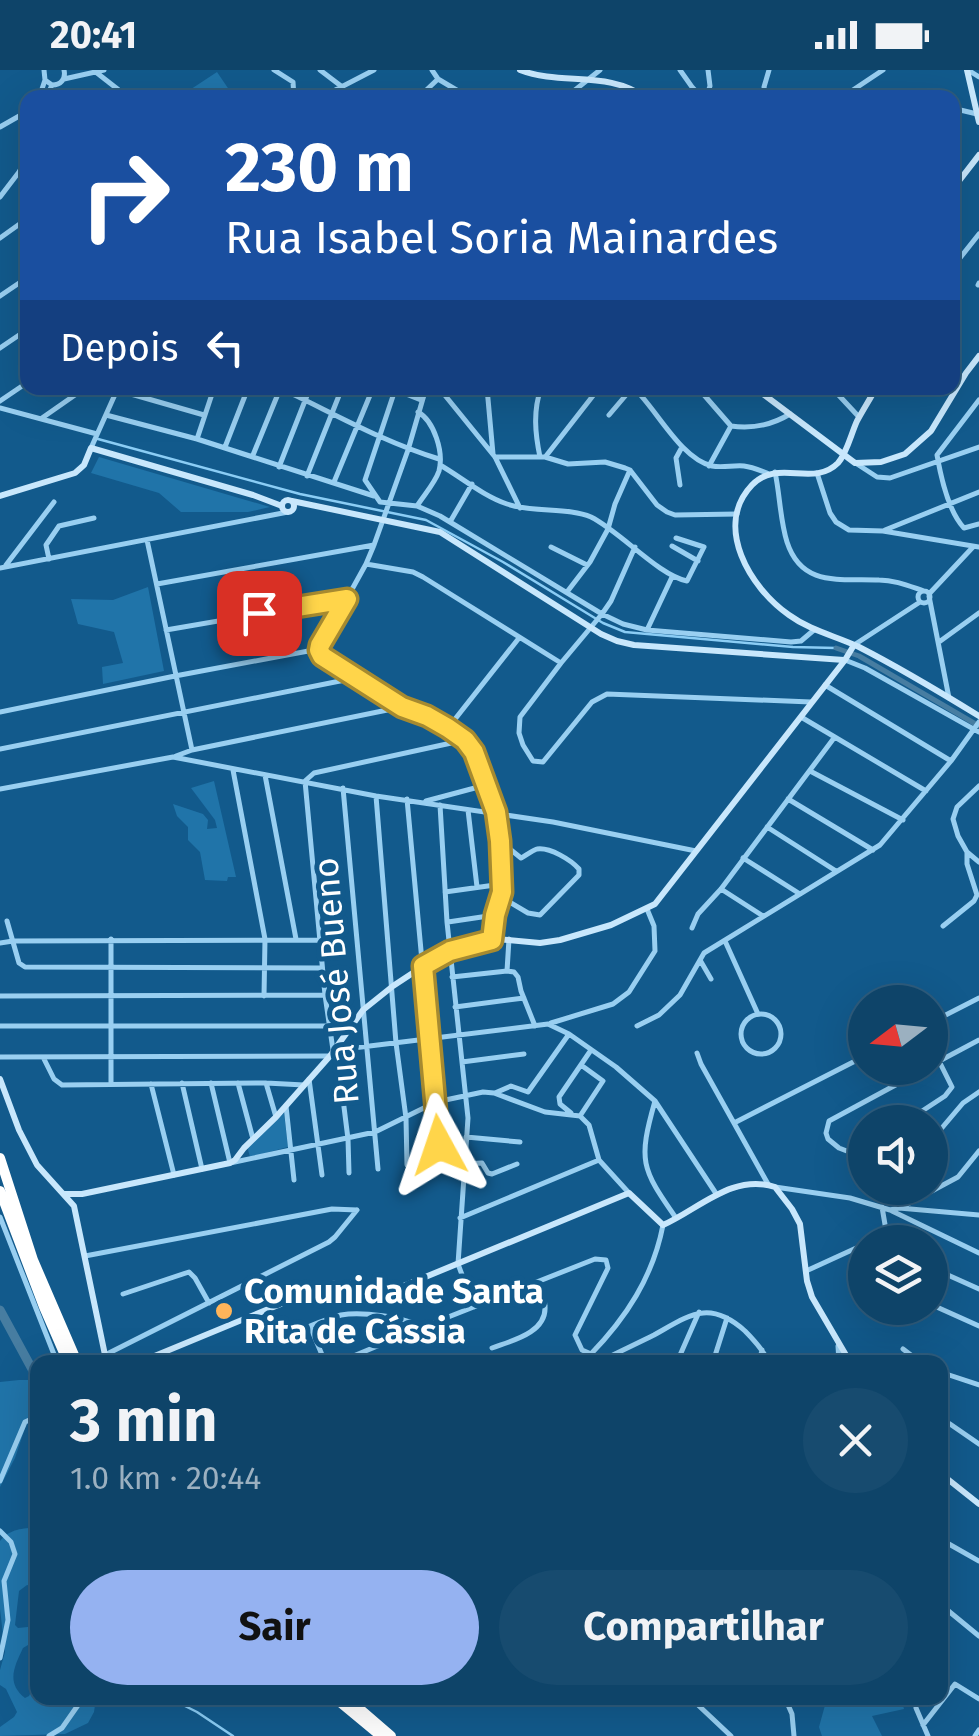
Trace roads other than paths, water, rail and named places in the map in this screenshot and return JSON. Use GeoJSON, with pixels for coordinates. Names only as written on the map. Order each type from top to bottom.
{"type":"FeatureCollection","features":[{"type":"Feature","properties":{"kind":"highway"},"geometry":{"type":"LineString","coordinates":[[0,1158],[33,1260],[74,1355]]}},
{"type":"Feature","properties":{"kind":"highway"},"geometry":{"type":"LineString","coordinates":[[0,1194],[64,1355]]}},
{"type":"Feature","properties":{"kind":"highway"},"geometry":{"type":"LineString","coordinates":[[343,1705],[380,1736]]}},
{"type":"Feature","properties":{"kind":"highway"},"geometry":{"type":"LineString","coordinates":[[354,1705],[390,1736]]}},
{"type":"Feature","properties":{"kind":"street"},"geometry":{"type":"LineString","coordinates":[[64,70],[64,79]]}},
{"type":"Feature","properties":{"kind":"street"},"geometry":{"type":"LineString","coordinates":[[76,70],[97,72],[119,90]]}},
{"type":"Feature","properties":{"kind":"street"},"geometry":{"type":"LineString","coordinates":[[274,70],[293,82],[294,90]]}},
{"type":"Feature","properties":{"kind":"street"},"geometry":{"type":"LineString","coordinates":[[320,70],[342,86]]}},
{"type":"Feature","properties":{"kind":"street"},"geometry":{"type":"LineString","coordinates":[[335,90],[374,70]]}},
{"type":"Feature","properties":{"kind":"street"},"geometry":{"type":"LineString","coordinates":[[432,70],[438,79],[457,90]]}},
{"type":"Feature","properties":{"kind":"street"},"geometry":{"type":"LineString","coordinates":[[520,70],[544,77],[610,80],[634,90]]}},
{"type":"Feature","properties":{"kind":"street"},"geometry":{"type":"LineString","coordinates":[[576,90],[604,70],[610,80]]}},
{"type":"Feature","properties":{"kind":"street"},"geometry":{"type":"LineString","coordinates":[[680,70],[695,90]]}},
{"type":"Feature","properties":{"kind":"street"},"geometry":{"type":"LineString","coordinates":[[853,90],[883,70]]}},
{"type":"Feature","properties":{"kind":"street"},"geometry":{"type":"LineString","coordinates":[[968,70],[979,77]]}},
{"type":"Feature","properties":{"kind":"street"},"geometry":{"type":"LineString","coordinates":[[968,70],[978,118]]}},
{"type":"Feature","properties":{"kind":"street"},"geometry":{"type":"LineString","coordinates":[[49,90],[64,79],[97,72]]}},
{"type":"Feature","properties":{"kind":"street"},"geometry":{"type":"LineString","coordinates":[[43,73],[52,85]]}},
{"type":"Feature","properties":{"kind":"street"},"geometry":{"type":"LineString","coordinates":[[426,90],[438,79]]}},
{"type":"Feature","properties":{"kind":"street"},"geometry":{"type":"LineString","coordinates":[[960,180],[979,155]]}},
{"type":"Feature","properties":{"kind":"street"},"geometry":{"type":"LineString","coordinates":[[0,197],[20,169]]}},
{"type":"Feature","properties":{"kind":"street"},"geometry":{"type":"LineString","coordinates":[[960,258],[979,234]]}},
{"type":"Feature","properties":{"kind":"street"},"geometry":{"type":"LineString","coordinates":[[960,383],[979,356]]}},
{"type":"Feature","properties":{"kind":"street"},"geometry":{"type":"LineString","coordinates":[[0,404],[20,388]]}},
{"type":"Feature","properties":{"kind":"street"},"geometry":{"type":"LineString","coordinates":[[42,418],[75,395]]}},
{"type":"Feature","properties":{"kind":"street"},"geometry":{"type":"LineString","coordinates":[[0,496],[76,473],[84,465],[115,395]]}},
{"type":"Feature","properties":{"kind":"street"},"geometry":{"type":"LineString","coordinates":[[138,395],[204,415]]}},
{"type":"Feature","properties":{"kind":"street"},"geometry":{"type":"LineString","coordinates":[[197,439],[212,395]]}},
{"type":"Feature","properties":{"kind":"street"},"geometry":{"type":"LineString","coordinates":[[225,447],[245,395]]}},
{"type":"Feature","properties":{"kind":"street"},"geometry":{"type":"LineString","coordinates":[[253,455],[277,395]]}},
{"type":"Feature","properties":{"kind":"street"},"geometry":{"type":"LineString","coordinates":[[295,395],[440,462],[500,501],[520,508],[591,518],[672,577],[689,580],[704,549],[674,542],[698,561]]}},
{"type":"Feature","properties":{"kind":"street"},"geometry":{"type":"LineString","coordinates":[[279,467],[308,395]]}},
{"type":"Feature","properties":{"kind":"street"},"geometry":{"type":"LineString","coordinates":[[308,476],[338,395]]}},
{"type":"Feature","properties":{"kind":"street"},"geometry":{"type":"LineString","coordinates":[[334,482],[370,395]]}},
{"type":"Feature","properties":{"kind":"street"},"geometry":{"type":"LineString","coordinates":[[382,507],[366,480],[394,395]]}},
{"type":"Feature","properties":{"kind":"street"},"geometry":{"type":"LineString","coordinates":[[411,395],[421,400]]}},
{"type":"Feature","properties":{"kind":"street"},"geometry":{"type":"LineString","coordinates":[[319,650],[374,545],[382,507],[408,450],[423,395]]}},
{"type":"Feature","properties":{"kind":"street"},"geometry":{"type":"LineString","coordinates":[[446,395],[494,456],[520,508]]}},
{"type":"Feature","properties":{"kind":"street"},"geometry":{"type":"LineString","coordinates":[[488,395],[494,456]]}},
{"type":"Feature","properties":{"kind":"street"},"geometry":{"type":"LineString","coordinates":[[539,395],[535,421],[543,457]]}},
{"type":"Feature","properties":{"kind":"street"},"geometry":{"type":"LineString","coordinates":[[543,457],[593,395]]}},
{"type":"Feature","properties":{"kind":"street"},"geometry":{"type":"LineString","coordinates":[[610,415],[627,395]]}},
{"type":"Feature","properties":{"kind":"street"},"geometry":{"type":"LineString","coordinates":[[640,395],[682,447],[710,466],[817,473],[834,466],[843,454],[872,395]]}},
{"type":"Feature","properties":{"kind":"street"},"geometry":{"type":"LineString","coordinates":[[704,395],[731,426],[768,424],[790,414]]}},
{"type":"Feature","properties":{"kind":"street"},"geometry":{"type":"LineString","coordinates":[[764,395],[869,474],[890,478],[979,446]]}},
{"type":"Feature","properties":{"kind":"street"},"geometry":{"type":"LineString","coordinates":[[838,395],[859,418]]}},
{"type":"Feature","properties":{"kind":"street"},"geometry":{"type":"LineString","coordinates":[[855,462],[888,461],[913,449],[937,422],[953,395]]}},
{"type":"Feature","properties":{"kind":"street"},"geometry":{"type":"LineString","coordinates":[[979,400],[939,450],[938,461],[962,527],[979,524]]}},
{"type":"Feature","properties":{"kind":"street"},"geometry":{"type":"LineString","coordinates":[[0,404],[97,434]]}},
{"type":"Feature","properties":{"kind":"street"},"geometry":{"type":"LineString","coordinates":[[417,506],[437,475],[440,462],[433,430],[418,412]]}},
{"type":"Feature","properties":{"kind":"street"},"geometry":{"type":"LineString","coordinates":[[106,415],[253,455],[279,467],[334,482],[440,532],[617,642],[849,652],[865,668],[978,725]]}},
{"type":"Feature","properties":{"kind":"street"},"geometry":{"type":"LineString","coordinates":[[710,466],[731,426]]}},
{"type":"Feature","properties":{"kind":"street"},"geometry":{"type":"LineString","coordinates":[[680,485],[676,458],[682,447]]}},
{"type":"Feature","properties":{"kind":"street"},"geometry":{"type":"LineString","coordinates":[[90,448],[287,506],[417,506],[450,522],[601,615],[646,630],[792,642],[801,641],[814,630]]}},
{"type":"Feature","properties":{"kind":"street"},"geometry":{"type":"LineString","coordinates":[[494,456],[543,457],[568,464],[605,462],[630,470],[667,512],[736,514]]}},
{"type":"Feature","properties":{"kind":"street"},"geometry":{"type":"LineString","coordinates":[[567,592],[608,529],[630,470]]}},
{"type":"Feature","properties":{"kind":"street"},"geometry":{"type":"LineString","coordinates":[[771,472],[743,495],[736,514],[741,555],[752,578],[785,612],[849,652],[950,698],[978,725]]}},
{"type":"Feature","properties":{"kind":"street"},"geometry":{"type":"LineString","coordinates":[[771,472],[786,540],[797,560],[810,572],[838,581],[874,579],[904,584],[924,597],[934,616],[950,698]]}},
{"type":"Feature","properties":{"kind":"street"},"geometry":{"type":"LineString","coordinates":[[817,473],[830,512],[836,522],[849,530],[883,531],[976,547]]}},
{"type":"Feature","properties":{"kind":"street"},"geometry":{"type":"LineString","coordinates":[[450,522],[472,484]]}},
{"type":"Feature","properties":{"kind":"street"},"geometry":{"type":"LineString","coordinates":[[883,531],[979,492]]}},
{"type":"Feature","properties":{"kind":"street"},"geometry":{"type":"LineString","coordinates":[[2,568],[54,502]]}},
{"type":"Feature","properties":{"kind":"street"},"geometry":{"type":"LineString","coordinates":[[2,568],[273,516],[287,506]]}},
{"type":"Feature","properties":{"kind":"street"},"geometry":{"type":"LineString","coordinates":[[49,559],[46,545],[59,526],[94,518]]}},
{"type":"Feature","properties":{"kind":"street"},"geometry":{"type":"LineString","coordinates":[[147,540],[192,750]]}},
{"type":"Feature","properties":{"kind":"street"},"geometry":{"type":"LineString","coordinates":[[157,584],[374,545]]}},
{"type":"Feature","properties":{"kind":"street"},"geometry":{"type":"LineString","coordinates":[[550,547],[587,565]]}},
{"type":"Feature","properties":{"kind":"street"},"geometry":{"type":"LineString","coordinates":[[635,547],[601,615],[520,717],[518,725],[533,761],[538,763],[549,755],[592,702],[607,694],[811,702]]}},
{"type":"Feature","properties":{"kind":"street"},"geometry":{"type":"LineString","coordinates":[[230,1164],[334,1051],[363,1010],[423,966],[450,951],[492,940],[560,940],[611,926],[648,909],[665,893],[849,652],[924,597],[976,547]]}},
{"type":"Feature","properties":{"kind":"street"},"geometry":{"type":"LineString","coordinates":[[366,564],[423,577],[561,662]]}},
{"type":"Feature","properties":{"kind":"street"},"geometry":{"type":"LineString","coordinates":[[646,630],[672,577]]}},
{"type":"Feature","properties":{"kind":"street"},"geometry":{"type":"LineString","coordinates":[[166,630],[347,599]]}},
{"type":"Feature","properties":{"kind":"street"},"geometry":{"type":"LineString","coordinates":[[939,642],[978,614],[979,624]]}},
{"type":"Feature","properties":{"kind":"street"},"geometry":{"type":"LineString","coordinates":[[448,728],[519,638]]}},
{"type":"Feature","properties":{"kind":"street"},"geometry":{"type":"LineString","coordinates":[[0,712],[319,650]]}},
{"type":"Feature","properties":{"kind":"street"},"geometry":{"type":"LineString","coordinates":[[319,650],[325,659],[402,707],[448,728],[474,752],[496,812],[500,841],[501,897],[492,940]]}},
{"type":"Feature","properties":{"kind":"street"},"geometry":{"type":"LineString","coordinates":[[0,748],[355,678]]}},
{"type":"Feature","properties":{"kind":"street"},"geometry":{"type":"LineString","coordinates":[[824,685],[951,761]]}},
{"type":"Feature","properties":{"kind":"street"},"geometry":{"type":"LineString","coordinates":[[0,788],[173,757],[402,707]]}},
{"type":"Feature","properties":{"kind":"street"},"geometry":{"type":"LineString","coordinates":[[800,717],[926,790]]}},
{"type":"Feature","properties":{"kind":"street"},"geometry":{"type":"LineString","coordinates":[[636,1026],[659,1015],[680,995],[704,953],[888,838],[978,725]]}},
{"type":"Feature","properties":{"kind":"street"},"geometry":{"type":"LineString","coordinates":[[692,928],[698,914],[834,738]]}},
{"type":"Feature","properties":{"kind":"street"},"geometry":{"type":"LineString","coordinates":[[284,778],[465,740]]}},
{"type":"Feature","properties":{"kind":"street"},"geometry":{"type":"LineString","coordinates":[[173,757],[696,850]]}},
{"type":"Feature","properties":{"kind":"street"},"geometry":{"type":"LineString","coordinates":[[233,770],[265,939],[264,996]]}},
{"type":"Feature","properties":{"kind":"street"},"geometry":{"type":"LineString","coordinates":[[810,771],[903,820]]}},
{"type":"Feature","properties":{"kind":"street"},"geometry":{"type":"LineString","coordinates":[[314,773],[306,782],[324,995],[348,1139],[349,1172]]}},
{"type":"Feature","properties":{"kind":"street"},"geometry":{"type":"LineString","coordinates":[[264,775],[296,940]]}},
{"type":"Feature","properties":{"kind":"street"},"geometry":{"type":"LineString","coordinates":[[424,802],[486,785]]}},
{"type":"Feature","properties":{"kind":"street"},"geometry":{"type":"LineString","coordinates":[[979,786],[954,815],[956,832],[967,852],[979,862]]}},
{"type":"Feature","properties":{"kind":"street","name":"Rua José Bueno"},"geometry":{"type":"LineString","coordinates":[[343,788],[378,1169]]}},
{"type":"Feature","properties":{"kind":"street"},"geometry":{"type":"LineString","coordinates":[[376,796],[407,1165]]}},
{"type":"Feature","properties":{"kind":"street"},"geometry":{"type":"LineString","coordinates":[[407,799],[439,1145]]}},
{"type":"Feature","properties":{"kind":"street"},"geometry":{"type":"LineString","coordinates":[[788,799],[873,850]]}},
{"type":"Feature","properties":{"kind":"street"},"geometry":{"type":"LineString","coordinates":[[440,805],[452,978],[468,1118],[458,1264],[474,1308]]}},
{"type":"Feature","properties":{"kind":"street"},"geometry":{"type":"LineString","coordinates":[[468,809],[476,887]]}},
{"type":"Feature","properties":{"kind":"street"},"geometry":{"type":"LineString","coordinates":[[767,827],[836,871]]}},
{"type":"Feature","properties":{"kind":"street"},"geometry":{"type":"LineString","coordinates":[[500,841],[519,857],[542,848],[572,861],[579,869],[579,875],[540,916],[501,897]]}},
{"type":"Feature","properties":{"kind":"street"},"geometry":{"type":"LineString","coordinates":[[944,926],[977,895],[967,852]]}},
{"type":"Feature","properties":{"kind":"street"},"geometry":{"type":"LineString","coordinates":[[743,858],[800,894]]}},
{"type":"Feature","properties":{"kind":"street"},"geometry":{"type":"LineString","coordinates":[[445,892],[502,884]]}},
{"type":"Feature","properties":{"kind":"street"},"geometry":{"type":"LineString","coordinates":[[721,888],[763,916]]}},
{"type":"Feature","properties":{"kind":"street"},"geometry":{"type":"LineString","coordinates":[[0,1057],[334,1051],[548,1024],[613,1004],[630,992],[655,951],[654,926],[648,909]]}},
{"type":"Feature","properties":{"kind":"street"},"geometry":{"type":"LineString","coordinates":[[447,922],[495,915]]}},
{"type":"Feature","properties":{"kind":"street"},"geometry":{"type":"LineString","coordinates":[[8,921],[18,963],[25,968],[322,968]]}},
{"type":"Feature","properties":{"kind":"street"},"geometry":{"type":"LineString","coordinates":[[111,1084],[112,939]]}},
{"type":"Feature","properties":{"kind":"street"},"geometry":{"type":"LineString","coordinates":[[506,971],[509,939]]}},
{"type":"Feature","properties":{"kind":"street"},"geometry":{"type":"LineString","coordinates":[[0,943],[320,940]]}},
{"type":"Feature","properties":{"kind":"street"},"geometry":{"type":"LineString","coordinates":[[725,941],[758,1014]]}},
{"type":"Feature","properties":{"kind":"street"},"geometry":{"type":"LineString","coordinates":[[699,960],[710,979]]}},
{"type":"Feature","properties":{"kind":"street"},"geometry":{"type":"LineString","coordinates":[[452,978],[514,972],[535,1026]]}},
{"type":"Feature","properties":{"kind":"street"},"geometry":{"type":"LineString","coordinates":[[0,996],[324,995]]}},
{"type":"Feature","properties":{"kind":"street"},"geometry":{"type":"LineString","coordinates":[[455,1006],[524,998]]}},
{"type":"Feature","properties":{"kind":"street"},"geometry":{"type":"LineString","coordinates":[[948,1014],[979,998]]}},
{"type":"Feature","properties":{"kind":"street"},"geometry":{"type":"LineString","coordinates":[[758,1014],[776,1020],[781,1033],[778,1046],[760,1054],[748,1050],[741,1038],[746,1020],[758,1014]]}},
{"type":"Feature","properties":{"kind":"street"},"geometry":{"type":"LineString","coordinates":[[548,1024],[592,1049],[656,1101],[717,1195]]}},
{"type":"Feature","properties":{"kind":"street"},"geometry":{"type":"LineString","coordinates":[[0,1026],[329,1026]]}},
{"type":"Feature","properties":{"kind":"street"},"geometry":{"type":"LineString","coordinates":[[64,1194],[77,1195],[348,1139],[375,1132],[436,1102],[465,1094],[494,1093],[511,1086],[528,1092],[569,1034]]}},
{"type":"Feature","properties":{"kind":"street"},"geometry":{"type":"LineString","coordinates":[[948,1056],[979,1040]]}},
{"type":"Feature","properties":{"kind":"street"},"geometry":{"type":"LineString","coordinates":[[592,1049],[558,1100],[589,1124],[599,1160],[662,1225]]}},
{"type":"Feature","properties":{"kind":"street"},"geometry":{"type":"LineString","coordinates":[[462,1062],[524,1054]]}},
{"type":"Feature","properties":{"kind":"street"},"geometry":{"type":"LineString","coordinates":[[697,1054],[772,1186],[792,1208],[800,1224],[812,1296],[846,1355]]}},
{"type":"Feature","properties":{"kind":"street"},"geometry":{"type":"LineString","coordinates":[[42,1056],[58,1084],[306,1082]]}},
{"type":"Feature","properties":{"kind":"street"},"geometry":{"type":"LineString","coordinates":[[577,1115],[603,1084],[601,1078],[581,1065]]}},
{"type":"Feature","properties":{"kind":"street"},"geometry":{"type":"LineString","coordinates":[[734,1123],[848,1065]]}},
{"type":"Feature","properties":{"kind":"street"},"geometry":{"type":"LineString","coordinates":[[0,1078],[19,1130],[37,1164],[74,1206],[85,1256],[96,1355]]}},
{"type":"Feature","properties":{"kind":"street"},"geometry":{"type":"LineString","coordinates":[[931,1105],[952,1087],[948,1079]]}},
{"type":"Feature","properties":{"kind":"street"},"geometry":{"type":"LineString","coordinates":[[266,1082],[276,1117]]}},
{"type":"Feature","properties":{"kind":"street"},"geometry":{"type":"LineString","coordinates":[[306,1082],[320,1145],[322,1175]]}},
{"type":"Feature","properties":{"kind":"street"},"geometry":{"type":"LineString","coordinates":[[182,1083],[202,1170]]}},
{"type":"Feature","properties":{"kind":"street"},"geometry":{"type":"LineString","coordinates":[[211,1083],[230,1164]]}},
{"type":"Feature","properties":{"kind":"street"},"geometry":{"type":"LineString","coordinates":[[238,1083],[252,1139]]}},
{"type":"Feature","properties":{"kind":"street"},"geometry":{"type":"LineString","coordinates":[[151,1084],[174,1176]]}},
{"type":"Feature","properties":{"kind":"street"},"geometry":{"type":"LineString","coordinates":[[857,1105],[894,1085]]}},
{"type":"Feature","properties":{"kind":"street"},"geometry":{"type":"LineString","coordinates":[[948,1121],[979,1092]]}},
{"type":"Feature","properties":{"kind":"street"},"geometry":{"type":"LineString","coordinates":[[494,1093],[546,1112],[577,1115]]}},
{"type":"Feature","properties":{"kind":"street"},"geometry":{"type":"LineString","coordinates":[[656,1101],[646,1134],[646,1166],[651,1182],[677,1219]]}},
{"type":"Feature","properties":{"kind":"street"},"geometry":{"type":"LineString","coordinates":[[286,1106],[294,1180]]}},
{"type":"Feature","properties":{"kind":"street"},"geometry":{"type":"LineString","coordinates":[[848,1110],[829,1120],[826,1134],[834,1144],[848,1150]]}},
{"type":"Feature","properties":{"kind":"street"},"geometry":{"type":"LineString","coordinates":[[466,1137],[520,1142]]}},
{"type":"Feature","properties":{"kind":"street"},"geometry":{"type":"LineString","coordinates":[[899,1208],[958,1177],[979,1151]]}},
{"type":"Feature","properties":{"kind":"street"},"geometry":{"type":"LineString","coordinates":[[460,1218],[599,1160]]}},
{"type":"Feature","properties":{"kind":"street"},"geometry":{"type":"LineString","coordinates":[[464,1164],[482,1163],[492,1174],[516,1164]]}},
{"type":"Feature","properties":{"kind":"street"},"geometry":{"type":"LineString","coordinates":[[662,1225],[742,1184],[772,1186],[886,1208],[979,1253]]}},
{"type":"Feature","properties":{"kind":"street"},"geometry":{"type":"LineString","coordinates":[[157,1355],[324,1286],[347,1282],[397,1288],[629,1193]]}},
{"type":"Feature","properties":{"kind":"street"},"geometry":{"type":"LineString","coordinates":[[74,1206],[77,1195]]}},
{"type":"Feature","properties":{"kind":"street"},"geometry":{"type":"LineString","coordinates":[[886,1208],[979,1215]]}},
{"type":"Feature","properties":{"kind":"street"},"geometry":{"type":"LineString","coordinates":[[886,1208],[887,1225]]}},
{"type":"Feature","properties":{"kind":"street"},"geometry":{"type":"LineString","coordinates":[[85,1256],[332,1209],[357,1210],[329,1242],[107,1355]]}},
{"type":"Feature","properties":{"kind":"street"},"geometry":{"type":"LineString","coordinates":[[0,1218],[54,1355]]}},
{"type":"Feature","properties":{"kind":"street"},"geometry":{"type":"LineString","coordinates":[[355,1355],[595,1259],[606,1260],[604,1277],[575,1335],[578,1346],[590,1355],[626,1316],[647,1274],[662,1225]]}},
{"type":"Feature","properties":{"kind":"street"},"geometry":{"type":"LineString","coordinates":[[806,1271],[848,1252]]}},
{"type":"Feature","properties":{"kind":"street"},"geometry":{"type":"LineString","coordinates":[[122,1294],[189,1272],[209,1303]]}},
{"type":"Feature","properties":{"kind":"street"},"geometry":{"type":"LineString","coordinates":[[948,1275],[979,1289]]}},
{"type":"Feature","properties":{"kind":"street"},"geometry":{"type":"LineString","coordinates":[[492,1348],[527,1334],[541,1321],[545,1302],[537,1283]]}},
{"type":"Feature","properties":{"kind":"street"},"geometry":{"type":"LineString","coordinates":[[613,1355],[700,1312],[727,1318],[752,1338],[765,1355]]}},
{"type":"Feature","properties":{"kind":"street"},"geometry":{"type":"LineString","coordinates":[[680,1355],[700,1312]]}},
{"type":"Feature","properties":{"kind":"street"},"geometry":{"type":"LineString","coordinates":[[948,1312],[979,1326]]}},
{"type":"Feature","properties":{"kind":"street"},"geometry":{"type":"LineString","coordinates":[[323,1355],[310,1326],[351,1314],[407,1320],[421,1327]]}},
{"type":"Feature","properties":{"kind":"street"},"geometry":{"type":"LineString","coordinates":[[715,1355],[727,1318]]}},
{"type":"Feature","properties":{"kind":"street"},"geometry":{"type":"LineString","coordinates":[[838,1342],[839,1355]]}},
{"type":"Feature","properties":{"kind":"street"},"geometry":{"type":"LineString","coordinates":[[903,1349],[911,1355]]}},
{"type":"Feature","properties":{"kind":"street"},"geometry":{"type":"LineString","coordinates":[[761,1355],[762,1350]]}},
{"type":"Feature","properties":{"kind":"street"},"geometry":{"type":"LineString","coordinates":[[474,1355],[480,1352]]}},
{"type":"Feature","properties":{"kind":"street"},"geometry":{"type":"LineString","coordinates":[[948,1375],[979,1386]]}},
{"type":"Feature","properties":{"kind":"street"},"geometry":{"type":"LineString","coordinates":[[0,1481],[25,1422],[30,1420]]}},
{"type":"Feature","properties":{"kind":"street"},"geometry":{"type":"LineString","coordinates":[[948,1423],[979,1444]]}},
{"type":"Feature","properties":{"kind":"street"},"geometry":{"type":"LineString","coordinates":[[948,1480],[979,1504]]}},
{"type":"Feature","properties":{"kind":"street"},"geometry":{"type":"LineString","coordinates":[[0,1531],[11,1542],[15,1554],[4,1581],[8,1620],[0,1658]]}},
{"type":"Feature","properties":{"kind":"street"},"geometry":{"type":"LineString","coordinates":[[948,1543],[979,1560]]}},
{"type":"Feature","properties":{"kind":"street"},"geometry":{"type":"LineString","coordinates":[[948,1611],[979,1636]]}},
{"type":"Feature","properties":{"kind":"street"},"geometry":{"type":"LineString","coordinates":[[948,1693],[955,1684],[979,1700]]}},
{"type":"Feature","properties":{"kind":"street"},"geometry":{"type":"LineString","coordinates":[[49,1736],[62,1728],[78,1705]]}},
{"type":"Feature","properties":{"kind":"street"},"geometry":{"type":"LineString","coordinates":[[703,1705],[730,1736]]}},
{"type":"Feature","properties":{"kind":"street"},"geometry":{"type":"LineString","coordinates":[[789,1705],[794,1736]]}},
{"type":"Feature","properties":{"kind":"street"},"geometry":{"type":"LineString","coordinates":[[916,1705],[928,1736]]}},
{"type":"Feature","properties":{"kind":"street"},"geometry":{"type":"LineString","coordinates":[[924,1725],[939,1705]]}},
{"type":"Feature","properties":{"kind":"waterway"},"geometry":{"type":"LineString","coordinates":[[98,439],[300,494],[426,520],[625,632],[836,648]]}},
{"type":"Feature","properties":{"kind":"waterway"},"geometry":{"type":"LineString","coordinates":[[836,648],[859,656],[979,726]]}},
{"type":"Feature","properties":{"kind":"waterway"},"geometry":{"type":"LineString","coordinates":[[0,1310],[30,1365]]}},
{"type":"Feature","properties":{"kind":"waterway"},"geometry":{"type":"LineString","coordinates":[[183,1705],[233,1736]]}},
{"type":"Feature","properties":{"kind":"place","name":"Comunidade Santa Rita de Cássia"},"geometry":{"type":"Point","coordinates":[224,1311]}}]}
